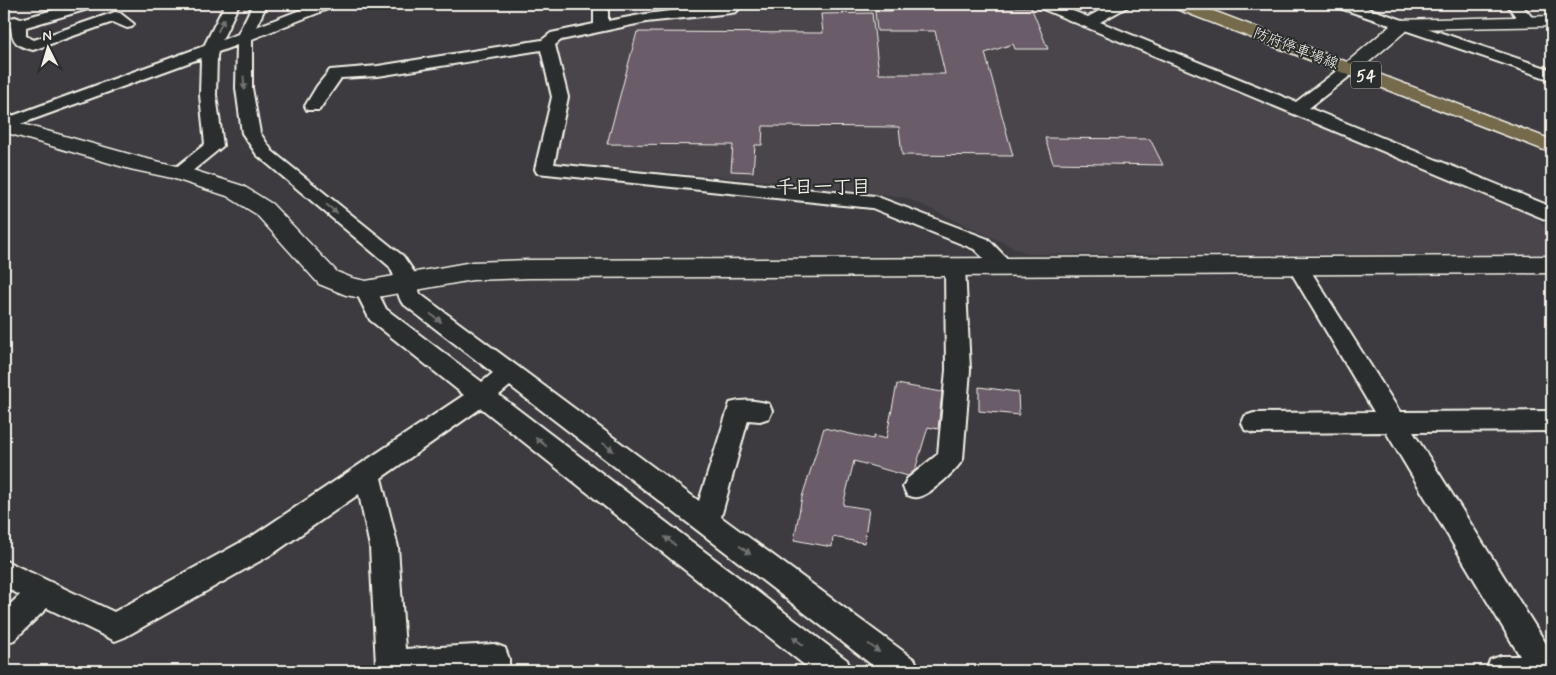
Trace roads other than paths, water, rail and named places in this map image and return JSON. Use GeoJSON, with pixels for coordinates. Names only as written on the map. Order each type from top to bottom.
{"type":"FeatureCollection","features":[{"type":"Feature","properties":{"kind":"main road","name":"防府停車場線"},"geometry":{"type":"LineString","coordinates":[[1180,4],[1552,147]]}},
{"type":"Feature","properties":{"kind":"street"},"geometry":{"type":"LineString","coordinates":[[90,4],[11,24],[19,38],[33,45],[115,16],[127,24]]}},
{"type":"Feature","properties":{"kind":"street"},"geometry":{"type":"LineString","coordinates":[[178,173],[214,146],[208,81],[211,47],[232,4]]}},
{"type":"Feature","properties":{"kind":"street"},"geometry":{"type":"LineString","coordinates":[[260,4],[245,35],[243,63],[244,88],[251,133],[266,155],[396,261],[404,272],[410,298],[904,671]]}},
{"type":"Feature","properties":{"kind":"street"},"geometry":{"type":"LineString","coordinates":[[4,125],[328,4]]}},
{"type":"Feature","properties":{"kind":"street"},"geometry":{"type":"LineString","coordinates":[[601,4],[601,26]]}},
{"type":"Feature","properties":{"kind":"street"},"geometry":{"type":"LineString","coordinates":[[313,106],[322,89],[336,73],[378,71],[547,44],[556,36],[670,9],[731,9],[738,4]]}},
{"type":"Feature","properties":{"kind":"street"},"geometry":{"type":"LineString","coordinates":[[1043,4],[1090,22],[1296,110],[1551,212]]}},
{"type":"Feature","properties":{"kind":"street"},"geometry":{"type":"LineString","coordinates":[[1090,22],[1122,4]]}},
{"type":"Feature","properties":{"kind":"street"},"geometry":{"type":"LineString","coordinates":[[1342,4],[1552,75]]}},
{"type":"Feature","properties":{"kind":"street"},"geometry":{"type":"LineString","coordinates":[[1514,4],[1528,21]]}},
{"type":"Feature","properties":{"kind":"street"},"geometry":{"type":"LineString","coordinates":[[1296,110],[1403,24],[1552,21]]}},
{"type":"Feature","properties":{"kind":"street"},"geometry":{"type":"LineString","coordinates":[[547,44],[560,97],[544,169],[875,202],[981,244],[1005,267]]}},
{"type":"Feature","properties":{"kind":"street"},"geometry":{"type":"LineString","coordinates":[[4,125],[138,164],[178,173],[235,191],[264,209],[328,278],[346,286],[366,290],[472,271],[1552,265]]}},
{"type":"Feature","properties":{"kind":"street"},"geometry":{"type":"LineString","coordinates":[[916,487],[950,460],[958,370],[955,267]]}},
{"type":"Feature","properties":{"kind":"street"},"geometry":{"type":"LineString","coordinates":[[1298,267],[1546,671]]}},
{"type":"Feature","properties":{"kind":"street"},"geometry":{"type":"LineString","coordinates":[[366,290],[378,314],[836,671]]}},
{"type":"Feature","properties":{"kind":"street"},"geometry":{"type":"LineString","coordinates":[[4,573],[115,627],[264,544],[482,395],[509,374]]}},
{"type":"Feature","properties":{"kind":"street"},"geometry":{"type":"LineString","coordinates":[[706,520],[739,410],[760,411]]}},
{"type":"Feature","properties":{"kind":"street"},"geometry":{"type":"LineString","coordinates":[[1254,423],[1552,421]]}},
{"type":"Feature","properties":{"kind":"street"},"geometry":{"type":"LineString","coordinates":[[367,473],[384,547],[391,665],[494,659],[494,671]]}},
{"type":"Feature","properties":{"kind":"street"},"geometry":{"type":"LineString","coordinates":[[4,630],[44,592]]}},
{"type":"Feature","properties":{"kind":"street"},"geometry":{"type":"LineString","coordinates":[[1501,671],[1552,671]]}},
{"type":"Feature","properties":{"kind":"district","name":"千日一丁目"},"geometry":{"type":"Point","coordinates":[823,186]}}]}
